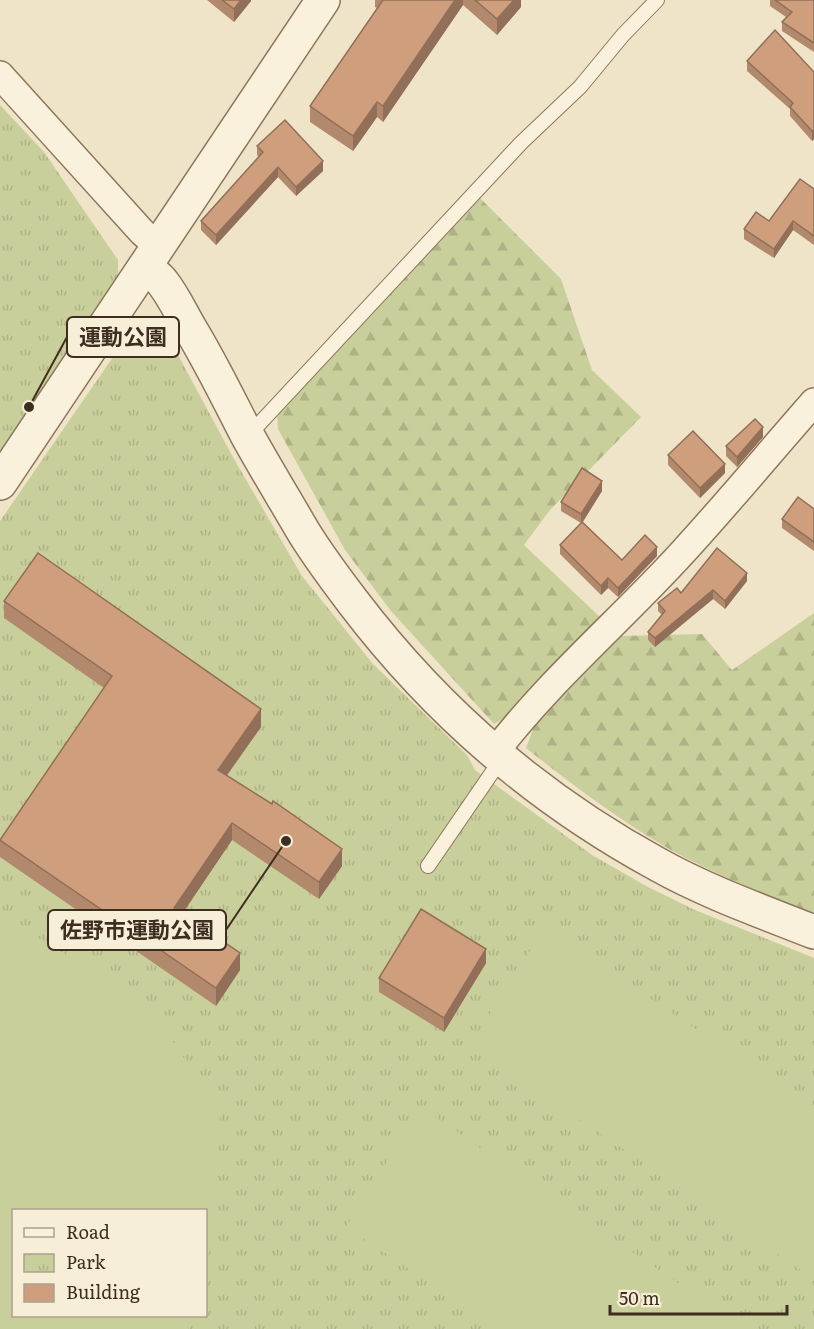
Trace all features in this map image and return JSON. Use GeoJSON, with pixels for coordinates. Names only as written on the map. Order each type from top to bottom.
{"type":"FeatureCollection","features":[{"type":"Feature","properties":{"kind":"street"},"geometry":{"type":"LineString","coordinates":[[0,483],[323,0]]}},
{"type":"Feature","properties":{"kind":"street"},"geometry":{"type":"LineString","coordinates":[[0,75],[142,232],[163,282],[307,538],[378,635],[415,677],[449,712],[498,755],[572,812],[621,844],[703,887],[814,932]]}},
{"type":"Feature","properties":{"kind":"street"},"geometry":{"type":"LineString","coordinates":[[498,755],[508,735],[564,673],[682,554],[814,402]]}},
{"type":"Feature","properties":{"kind":"lane"},"geometry":{"type":"LineString","coordinates":[[248,436],[521,142],[580,87],[657,0]]}},
{"type":"Feature","properties":{"kind":"lane"},"geometry":{"type":"LineString","coordinates":[[428,866],[498,755]]}},
{"type":"Feature","properties":{"kind":"green space"},"geometry":{"type":"Polygon","coordinates":[[[0,105],[44,152],[118,260],[118,281],[0,457],[0,105]]]}},
{"type":"Feature","properties":{"kind":"green space"},"geometry":{"type":"Polygon","coordinates":[[[479,197],[561,279],[592,370],[641,417],[550,510],[524,545],[620,636],[702,634],[732,670],[814,613],[814,914],[700,865],[628,823],[576,787],[526,748],[533,729],[514,712],[494,724],[391,611],[345,550],[278,429],[277,414],[479,197]]]}},
{"type":"Feature","properties":{"kind":"green space"},"geometry":{"type":"Polygon","coordinates":[[[163,327],[234,459],[302,576],[373,664],[467,755],[475,770],[592,855],[648,887],[695,910],[814,958],[814,1329],[0,1329],[0,521],[133,328],[163,327]]]}},
{"type":"Feature","properties":{"kind":"green space"},"geometry":{"type":"Polygon","coordinates":[[[545,927],[814,1109],[814,1279],[470,1045],[545,927]]]}},
{"type":"Feature","properties":{"kind":"green space"},"geometry":{"type":"Polygon","coordinates":[[[0,928],[27,931],[148,1005],[220,1111],[216,1227],[207,1260],[207,1209],[12,1209],[12,1317],[191,1317],[188,1329],[0,1329],[0,928]]]}},
{"type":"Feature","properties":{"kind":"green space"},"geometry":{"type":"Polygon","coordinates":[[[421,1107],[745,1329],[500,1329],[346,1227],[421,1107]]]}},
{"type":"Feature","properties":{"kind":"building"},"geometry":{"type":"Polygon","coordinates":[[[222,0],[241,0],[234,9],[222,0]]]}},
{"type":"Feature","properties":{"kind":"building"},"geometry":{"type":"Polygon","coordinates":[[[383,0],[455,0],[383,106],[377,102],[353,136],[310,106],[383,0]]]}},
{"type":"Feature","properties":{"kind":"building"},"geometry":{"type":"Polygon","coordinates":[[[475,0],[514,0],[497,19],[475,0]]]}},
{"type":"Feature","properties":{"kind":"building"},"geometry":{"type":"Polygon","coordinates":[[[775,0],[814,0],[814,43],[782,22],[792,12],[775,0]]]}},
{"type":"Feature","properties":{"kind":"building"},"geometry":{"type":"Polygon","coordinates":[[[775,30],[814,72],[814,130],[812,131],[790,107],[793,103],[747,61],[775,30]]]}},
{"type":"Feature","properties":{"kind":"building"},"geometry":{"type":"Polygon","coordinates":[[[285,120],[323,161],[296,187],[278,167],[216,235],[201,221],[263,152],[257,146],[285,120]]]}},
{"type":"Feature","properties":{"kind":"building"},"geometry":{"type":"Polygon","coordinates":[[[800,179],[814,189],[814,236],[793,221],[774,249],[744,229],[756,212],[769,221],[800,179]]]}},
{"type":"Feature","properties":{"kind":"building"},"geometry":{"type":"Polygon","coordinates":[[[755,419],[763,427],[737,457],[726,446],[755,419]]]}},
{"type":"Feature","properties":{"kind":"building"},"geometry":{"type":"Polygon","coordinates":[[[693,431],[725,464],[700,488],[668,455],[693,431]]]}},
{"type":"Feature","properties":{"kind":"building"},"geometry":{"type":"Polygon","coordinates":[[[582,468],[602,481],[581,514],[561,502],[582,468]]]}},
{"type":"Feature","properties":{"kind":"building"},"geometry":{"type":"Polygon","coordinates":[[[798,497],[814,509],[814,542],[782,519],[798,497]]]}},
{"type":"Feature","properties":{"kind":"building"},"geometry":{"type":"Polygon","coordinates":[[[582,522],[622,560],[645,535],[657,547],[618,588],[608,578],[601,586],[560,545],[582,522]]]}},
{"type":"Feature","properties":{"kind":"building"},"geometry":{"type":"Polygon","coordinates":[[[717,548],[747,573],[725,601],[713,590],[655,638],[648,632],[665,611],[658,603],[677,588],[681,593],[717,548]]]}},
{"type":"Feature","properties":{"kind":"building"},"geometry":{"type":"Polygon","coordinates":[[[38,553],[261,709],[218,770],[272,804],[273,801],[342,849],[319,882],[232,823],[174,908],[240,953],[216,988],[0,840],[112,676],[4,601],[38,553]]]}},
{"type":"Feature","properties":{"kind":"building"},"geometry":{"type":"Polygon","coordinates":[[[421,909],[486,949],[444,1018],[379,978],[421,909]]]}},
{"type":"Feature","properties":{"kind":"place","name":"運動公園"},"geometry":{"type":"Point","coordinates":[29,407]}},
{"type":"Feature","properties":{"kind":"place","name":"佐野市運動公園"},"geometry":{"type":"Point","coordinates":[286,841]}}]}
